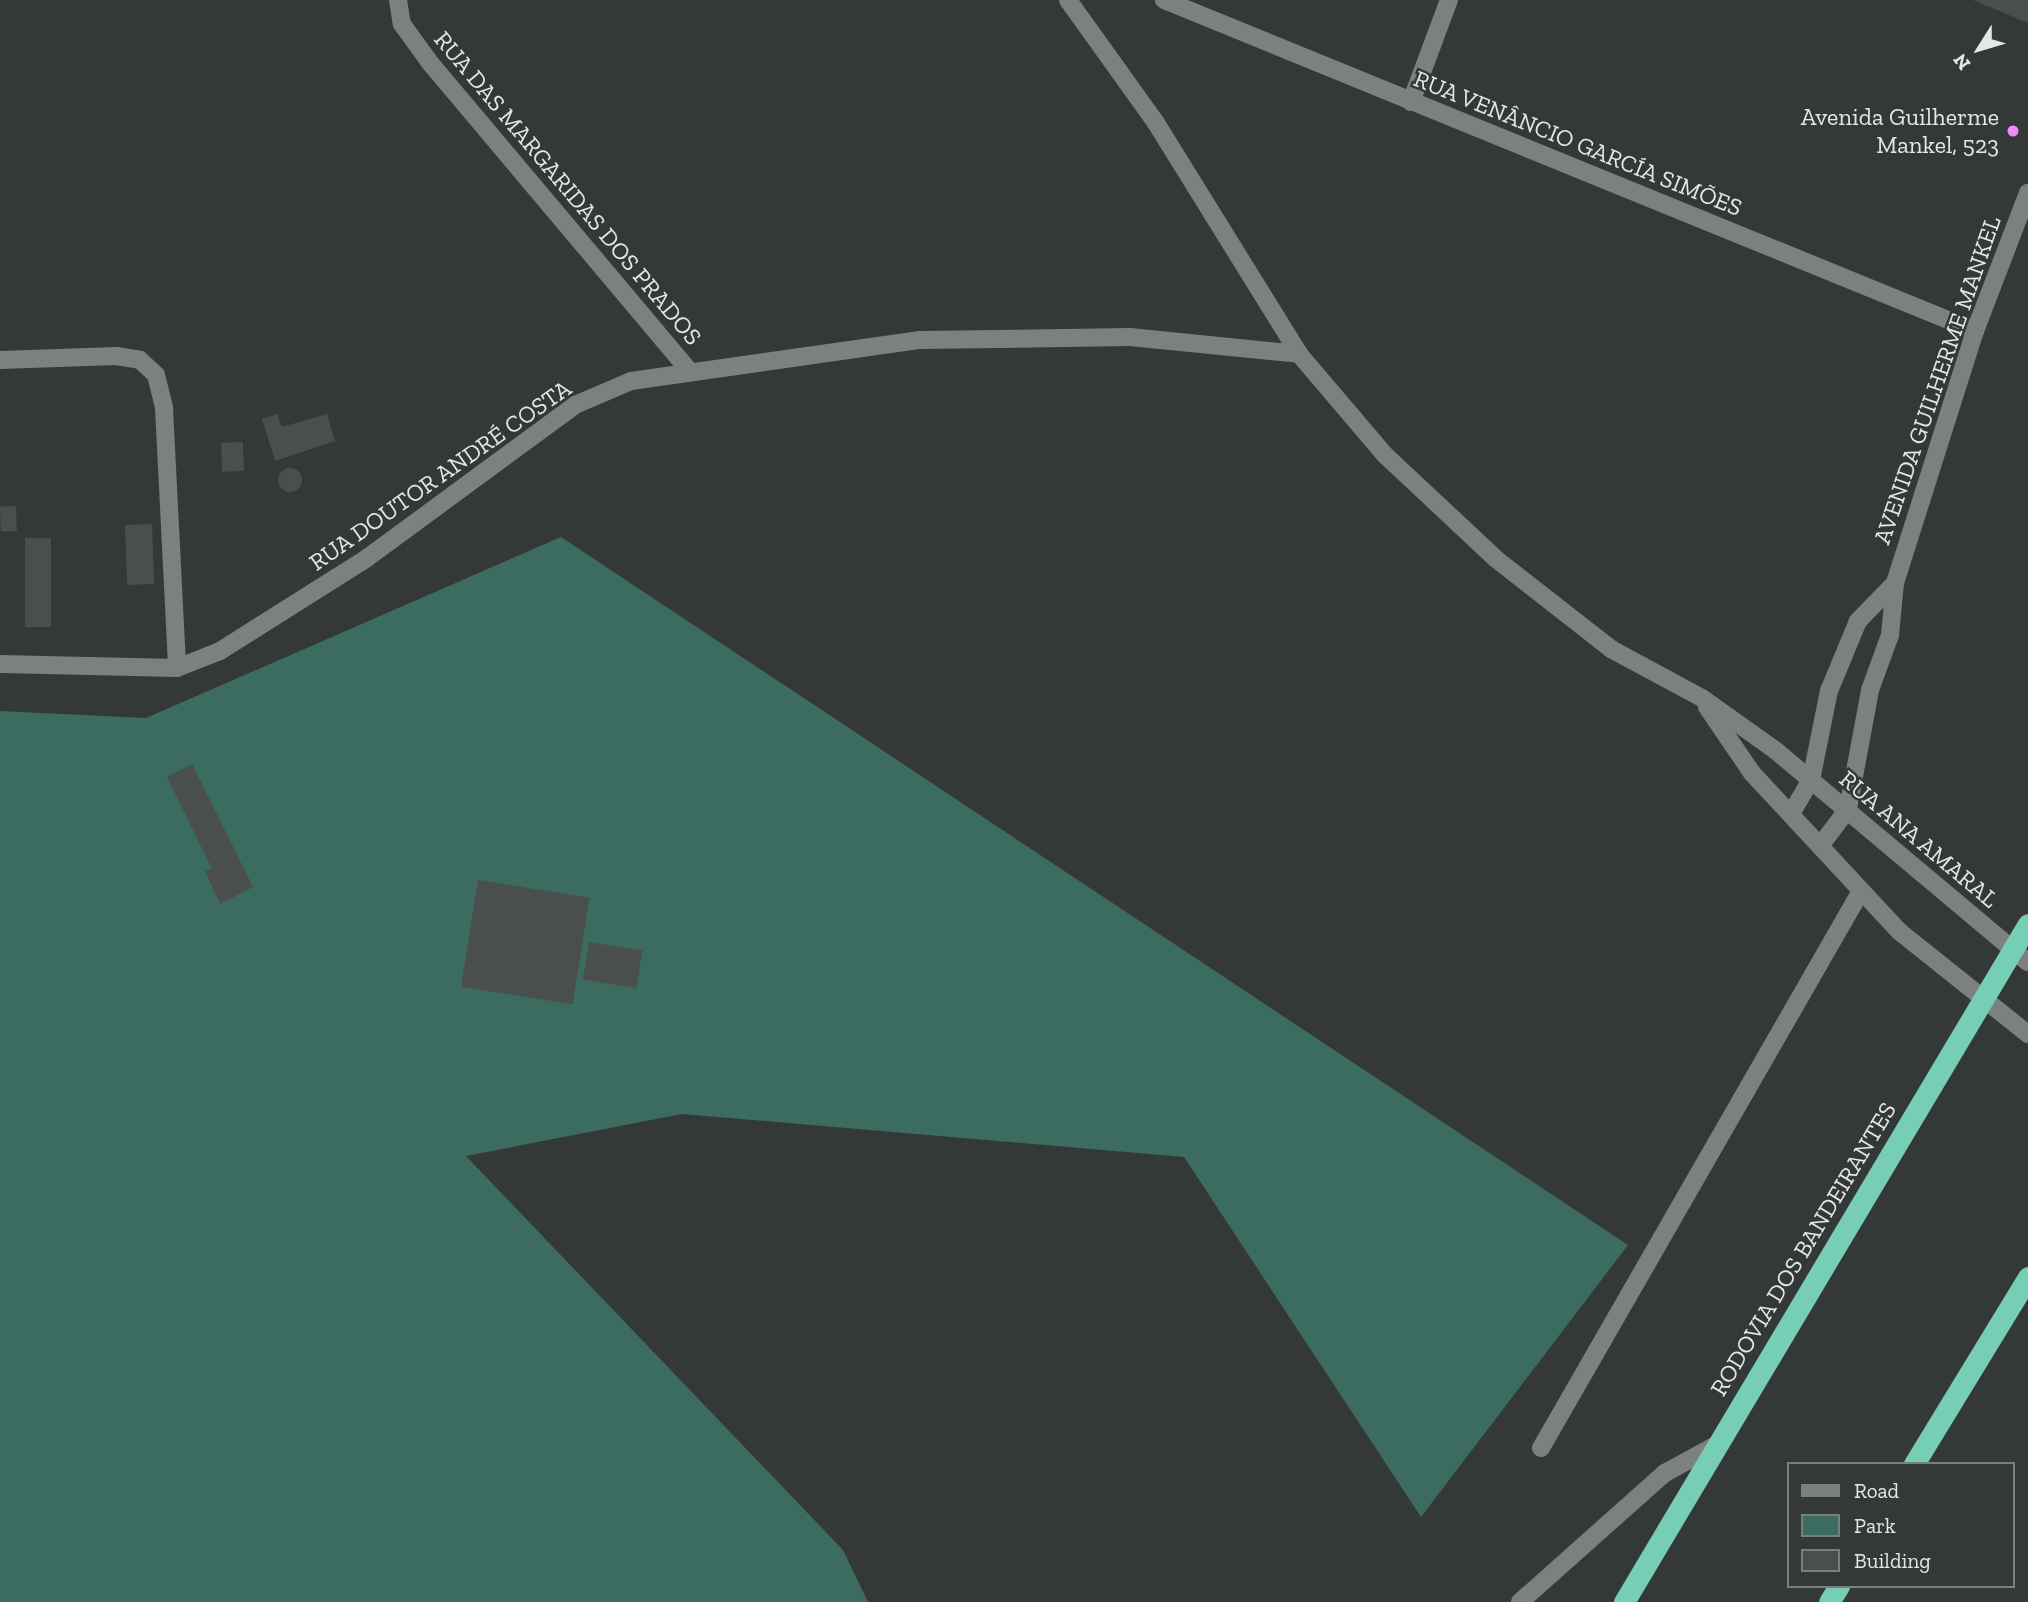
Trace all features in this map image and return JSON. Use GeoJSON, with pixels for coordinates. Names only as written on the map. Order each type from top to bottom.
{"type":"FeatureCollection","features":[{"type":"Feature","properties":{"kind":"highway","name":"RODOVIA DOS BANDEIRANTES"},"geometry":{"type":"LineString","coordinates":[[1624,1602],[2028,923]]}},
{"type":"Feature","properties":{"kind":"highway"},"geometry":{"type":"LineString","coordinates":[[1915,1462],[2028,1277]]}},
{"type":"Feature","properties":{"kind":"street","name":"RUA DAS MARGARIDAS DOS PRADOS"},"geometry":{"type":"LineString","coordinates":[[398,0],[402,24],[431,64],[687,368]]}},
{"type":"Feature","properties":{"kind":"street","name":"RUA ANA AMARAL"},"geometry":{"type":"LineString","coordinates":[[1068,0],[1156,123],[1299,354],[1385,455],[1496,559],[1611,649],[1702,698],[1811,780],[2028,962]]}},
{"type":"Feature","properties":{"kind":"street","name":"RUA VENÂNCIO GARCÍA SIMÕES"},"geometry":{"type":"LineString","coordinates":[[1164,0],[1975,331]]}},
{"type":"Feature","properties":{"kind":"street"},"geometry":{"type":"LineString","coordinates":[[1411,102],[1449,0]]}},
{"type":"Feature","properties":{"kind":"street","name":"AVENIDA GUILHERME MANKEL"},"geometry":{"type":"LineString","coordinates":[[1820,846],[1848,809],[1870,690],[1890,635],[1895,583],[1975,331],[2028,193]]}},
{"type":"Feature","properties":{"kind":"street","name":"RUA DOUTOR ANDRÉ COSTA"},"geometry":{"type":"LineString","coordinates":[[0,664],[177,668],[220,651],[301,602],[575,405],[631,381],[687,368],[920,340],[1130,337],[1299,354]]}},
{"type":"Feature","properties":{"kind":"street"},"geometry":{"type":"LineString","coordinates":[[0,360],[116,356],[140,359],[156,375],[164,408],[177,668]]}},
{"type":"Feature","properties":{"kind":"street","name":"AVENIDA GUILHERME MANKEL"},"geometry":{"type":"LineString","coordinates":[[1791,814],[1811,780],[1829,691],[1858,621],[1895,583]]}},
{"type":"Feature","properties":{"kind":"street"},"geometry":{"type":"LineString","coordinates":[[1702,698],[1752,773],[1900,933],[2028,1034]]}},
{"type":"Feature","properties":{"kind":"street"},"geometry":{"type":"LineString","coordinates":[[1541,1448],[1861,891]]}},
{"type":"Feature","properties":{"kind":"street"},"geometry":{"type":"LineString","coordinates":[[1520,1602],[1665,1473],[1718,1444]]}},
{"type":"Feature","properties":{"kind":"green space"},"geometry":{"type":"Polygon","coordinates":[[[561,537],[1628,1245],[1421,1517],[1184,1157],[682,1114],[466,1156],[843,1550],[868,1602],[0,1602],[0,711],[146,718],[561,537]]]}},
{"type":"Feature","properties":{"kind":"building"},"geometry":{"type":"Polygon","coordinates":[[[1973,0],[2028,0],[2028,23],[1973,0]]]}},
{"type":"Feature","properties":{"kind":"building"},"geometry":{"type":"Polygon","coordinates":[[[277,414],[282,427],[327,414],[335,441],[275,461],[262,419],[277,414]]]}},
{"type":"Feature","properties":{"kind":"building"},"geometry":{"type":"Polygon","coordinates":[[[243,442],[244,471],[222,472],[221,443],[243,442]]]}},
{"type":"Feature","properties":{"kind":"building"},"geometry":{"type":"Polygon","coordinates":[[[290,468],[301,475],[302,480],[295,491],[290,492],[279,485],[278,480],[285,469],[290,468]]]}},
{"type":"Feature","properties":{"kind":"building"},"geometry":{"type":"Polygon","coordinates":[[[16,506],[17,531],[1,532],[0,507],[16,506]]]}},
{"type":"Feature","properties":{"kind":"building"},"geometry":{"type":"Polygon","coordinates":[[[152,524],[154,584],[127,585],[125,525],[152,524]]]}},
{"type":"Feature","properties":{"kind":"building"},"geometry":{"type":"Polygon","coordinates":[[[25,538],[51,538],[51,627],[25,627],[25,538]]]}},
{"type":"Feature","properties":{"kind":"building"},"geometry":{"type":"Polygon","coordinates":[[[192,764],[253,887],[220,904],[205,871],[212,869],[167,777],[192,764]]]}},
{"type":"Feature","properties":{"kind":"building"},"geometry":{"type":"Polygon","coordinates":[[[478,880],[590,898],[573,1004],[461,987],[478,880]]]}},
{"type":"Feature","properties":{"kind":"building"},"geometry":{"type":"Polygon","coordinates":[[[589,942],[642,950],[636,988],[583,980],[589,942]]]}},
{"type":"Feature","properties":{"kind":"place","name":"Avenida Guilherme Mankel, 523"},"geometry":{"type":"Point","coordinates":[2013,131]}}]}
